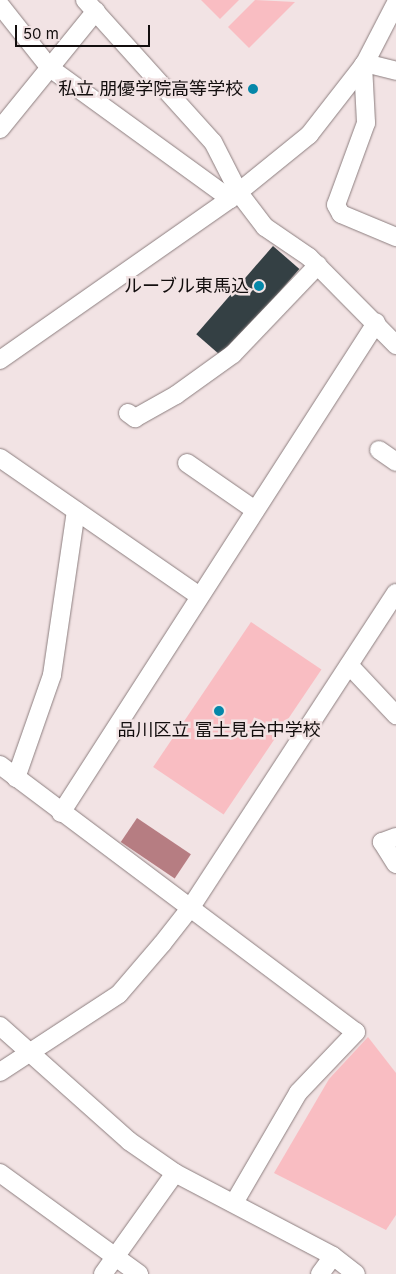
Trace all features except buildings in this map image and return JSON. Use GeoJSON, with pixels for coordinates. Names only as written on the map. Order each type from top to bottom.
{"type":"FeatureCollection","features":[{"type":"Feature","properties":{"kind":"street"},"geometry":{"type":"LineString","coordinates":[[0,360],[235,196],[309,135],[364,64],[396,3]]}},
{"type":"Feature","properties":{"kind":"street"},"geometry":{"type":"LineString","coordinates":[[0,5],[50,68],[235,196],[265,227],[318,265],[396,344]]}},
{"type":"Feature","properties":{"kind":"street"},"geometry":{"type":"LineString","coordinates":[[0,129],[50,68],[90,6],[213,142],[235,196]]}},
{"type":"Feature","properties":{"kind":"street"},"geometry":{"type":"LineString","coordinates":[[364,64],[396,71]]}},
{"type":"Feature","properties":{"kind":"street"},"geometry":{"type":"LineString","coordinates":[[364,64],[366,122],[336,205],[341,214],[396,237]]}},
{"type":"Feature","properties":{"kind":"street"},"geometry":{"type":"LineString","coordinates":[[128,413],[135,418],[176,395],[233,354],[318,265]]}},
{"type":"Feature","properties":{"kind":"street"},"geometry":{"type":"LineString","coordinates":[[61,813],[199,596],[376,324]]}},
{"type":"Feature","properties":{"kind":"street"},"geometry":{"type":"LineString","coordinates":[[378,450],[396,462]]}},
{"type":"Feature","properties":{"kind":"street"},"geometry":{"type":"LineString","coordinates":[[0,458],[199,596]]}},
{"type":"Feature","properties":{"kind":"street"},"geometry":{"type":"LineString","coordinates":[[187,463],[255,510]]}},
{"type":"Feature","properties":{"kind":"street"},"geometry":{"type":"LineString","coordinates":[[16,778],[52,675],[76,511]]}},
{"type":"Feature","properties":{"kind":"street"},"geometry":{"type":"LineString","coordinates":[[0,1072],[119,994],[192,907],[396,592]]}},
{"type":"Feature","properties":{"kind":"street"},"geometry":{"type":"LineString","coordinates":[[349,665],[396,715]]}},
{"type":"Feature","properties":{"kind":"street"},"geometry":{"type":"LineString","coordinates":[[0,765],[61,813],[192,907],[356,1032],[298,1093],[234,1203]]}},
{"type":"Feature","properties":{"kind":"street"},"geometry":{"type":"LineString","coordinates":[[396,837],[382,842],[396,864]]}},
{"type":"Feature","properties":{"kind":"street"},"geometry":{"type":"LineString","coordinates":[[0,1026],[129,1141],[175,1173],[333,1256],[356,1274]]}},
{"type":"Feature","properties":{"kind":"street"},"geometry":{"type":"LineString","coordinates":[[0,1173],[139,1274]]}},
{"type":"Feature","properties":{"kind":"street"},"geometry":{"type":"LineString","coordinates":[[103,1274],[175,1173]]}},
{"type":"Feature","properties":{"kind":"street"},"geometry":{"type":"LineString","coordinates":[[320,1274],[333,1256]]}},
{"type":"Feature","properties":{"kind":"shaded area"},"geometry":{"type":"Polygon","coordinates":[[[201,0],[239,0],[220,19],[201,0]]]}},
{"type":"Feature","properties":{"kind":"shaded area"},"geometry":{"type":"Polygon","coordinates":[[[255,0],[295,2],[249,48],[228,27],[255,0]]]}},
{"type":"Feature","properties":{"kind":"shaded area"},"geometry":{"type":"Polygon","coordinates":[[[251,622],[321,670],[224,815],[153,767],[251,622]]]}},
{"type":"Feature","properties":{"kind":"shaded area"},"geometry":{"type":"Polygon","coordinates":[[[137,818],[191,854],[175,878],[121,842],[137,818]]]}},
{"type":"Feature","properties":{"kind":"shaded area"},"geometry":{"type":"Polygon","coordinates":[[[368,1037],[396,1073],[396,1215],[386,1230],[274,1173],[329,1079],[368,1037]]]}},
{"type":"Feature","properties":{"kind":"place","name":"私立 朋優学院高等学校"},"geometry":{"type":"Point","coordinates":[253,89]}},
{"type":"Feature","properties":{"kind":"place","name":"ルーブル東馬込"},"geometry":{"type":"Point","coordinates":[259,286]}},
{"type":"Feature","properties":{"kind":"place","name":"品川区立 冨士見台中学校"},"geometry":{"type":"Point","coordinates":[219,711]}}]}
